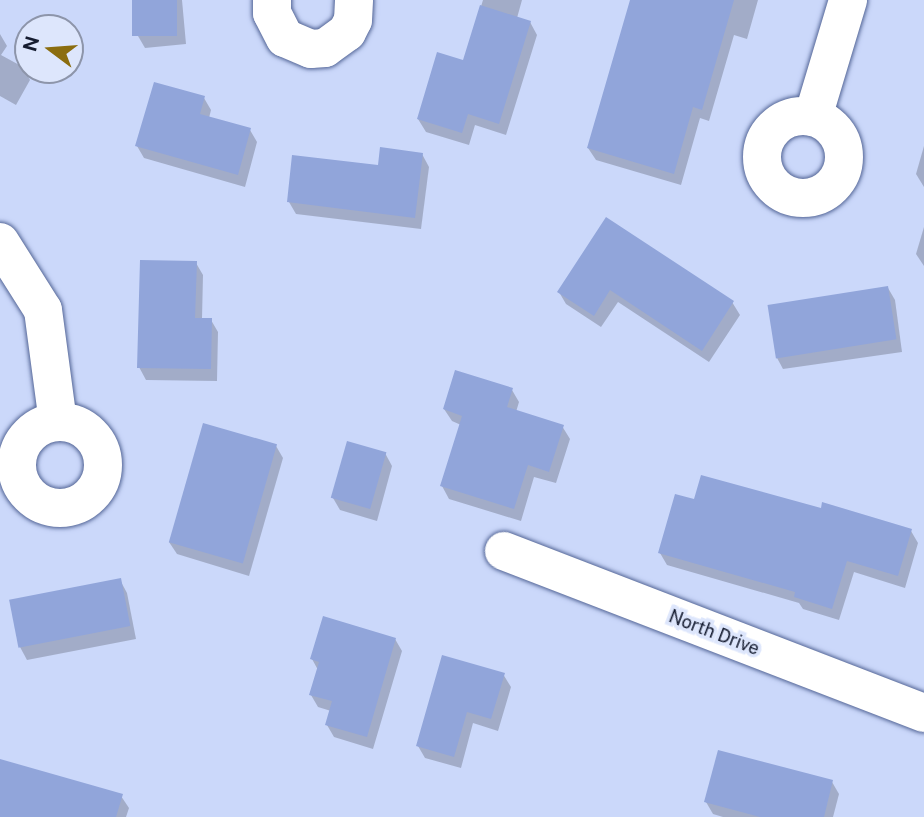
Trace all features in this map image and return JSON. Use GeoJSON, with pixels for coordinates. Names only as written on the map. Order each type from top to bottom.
{"type":"FeatureCollection","features":[{"type":"Feature","properties":{"kind":"street"},"geometry":{"type":"LineString","coordinates":[[272,0],[274,20],[285,38],[311,49],[325,48],[347,32],[353,20],[354,0]]}},
{"type":"Feature","properties":{"kind":"street"},"geometry":{"type":"LineString","coordinates":[[813,117],[848,0]]}},
{"type":"Feature","properties":{"kind":"street"},"geometry":{"type":"LineString","coordinates":[[0,242],[43,310],[58,422]]}},
{"type":"Feature","properties":{"kind":"street","name":"North Drive"},"geometry":{"type":"LineString","coordinates":[[504,551],[924,713]]}},
{"type":"Feature","properties":{"kind":"building"},"geometry":{"type":"Polygon","coordinates":[[[132,0],[177,0],[177,36],[132,36],[132,0]]]}},
{"type":"Feature","properties":{"kind":"building"},"geometry":{"type":"Polygon","coordinates":[[[630,0],[734,0],[702,110],[693,107],[674,174],[587,148],[630,0]]]}},
{"type":"Feature","properties":{"kind":"building"},"geometry":{"type":"Polygon","coordinates":[[[480,5],[531,21],[499,124],[468,114],[462,133],[417,119],[437,52],[463,60],[480,5]]]}},
{"type":"Feature","properties":{"kind":"building"},"geometry":{"type":"Polygon","coordinates":[[[154,82],[205,96],[200,114],[251,128],[238,175],[135,146],[154,82]]]}},
{"type":"Feature","properties":{"kind":"building"},"geometry":{"type":"Polygon","coordinates":[[[380,147],[423,153],[415,218],[287,202],[292,155],[378,165],[380,147]]]}},
{"type":"Feature","properties":{"kind":"building"},"geometry":{"type":"Polygon","coordinates":[[[606,217],[734,301],[702,351],[610,290],[594,316],[557,292],[606,217]]]}},
{"type":"Feature","properties":{"kind":"building"},"geometry":{"type":"Polygon","coordinates":[[[140,260],[197,261],[195,318],[212,318],[211,369],[137,368],[140,260]]]}},
{"type":"Feature","properties":{"kind":"building"},"geometry":{"type":"Polygon","coordinates":[[[888,286],[896,339],[776,358],[768,305],[888,286]]]}},
{"type":"Feature","properties":{"kind":"building"},"geometry":{"type":"Polygon","coordinates":[[[455,370],[513,388],[507,407],[564,425],[549,472],[528,465],[514,509],[440,486],[462,416],[443,409],[455,370]]]}},
{"type":"Feature","properties":{"kind":"building"},"geometry":{"type":"Polygon","coordinates":[[[203,423],[277,444],[243,563],[169,542],[203,423]]]}},
{"type":"Feature","properties":{"kind":"building"},"geometry":{"type":"Polygon","coordinates":[[[347,441],[386,452],[370,509],[331,498],[347,441]]]}},
{"type":"Feature","properties":{"kind":"building"},"geometry":{"type":"Polygon","coordinates":[[[701,475],[821,508],[822,502],[912,529],[898,576],[847,561],[832,609],[794,597],[795,592],[658,553],[675,494],[694,499],[701,475]]]}},
{"type":"Feature","properties":{"kind":"building"},"geometry":{"type":"Polygon","coordinates":[[[121,578],[130,626],[18,648],[9,600],[121,578]]]}},
{"type":"Feature","properties":{"kind":"building"},"geometry":{"type":"Polygon","coordinates":[[[323,616],[396,638],[367,737],[325,725],[332,701],[309,695],[319,662],[310,659],[323,616]]]}},
{"type":"Feature","properties":{"kind":"building"},"geometry":{"type":"Polygon","coordinates":[[[442,655],[505,673],[491,719],[467,712],[454,757],[416,746],[442,655]]]}},
{"type":"Feature","properties":{"kind":"building"},"geometry":{"type":"Polygon","coordinates":[[[718,750],[833,780],[824,817],[760,817],[704,802],[718,750]]]}},
{"type":"Feature","properties":{"kind":"building"},"geometry":{"type":"Polygon","coordinates":[[[0,759],[123,794],[116,817],[0,817],[0,759]]]}}]}
